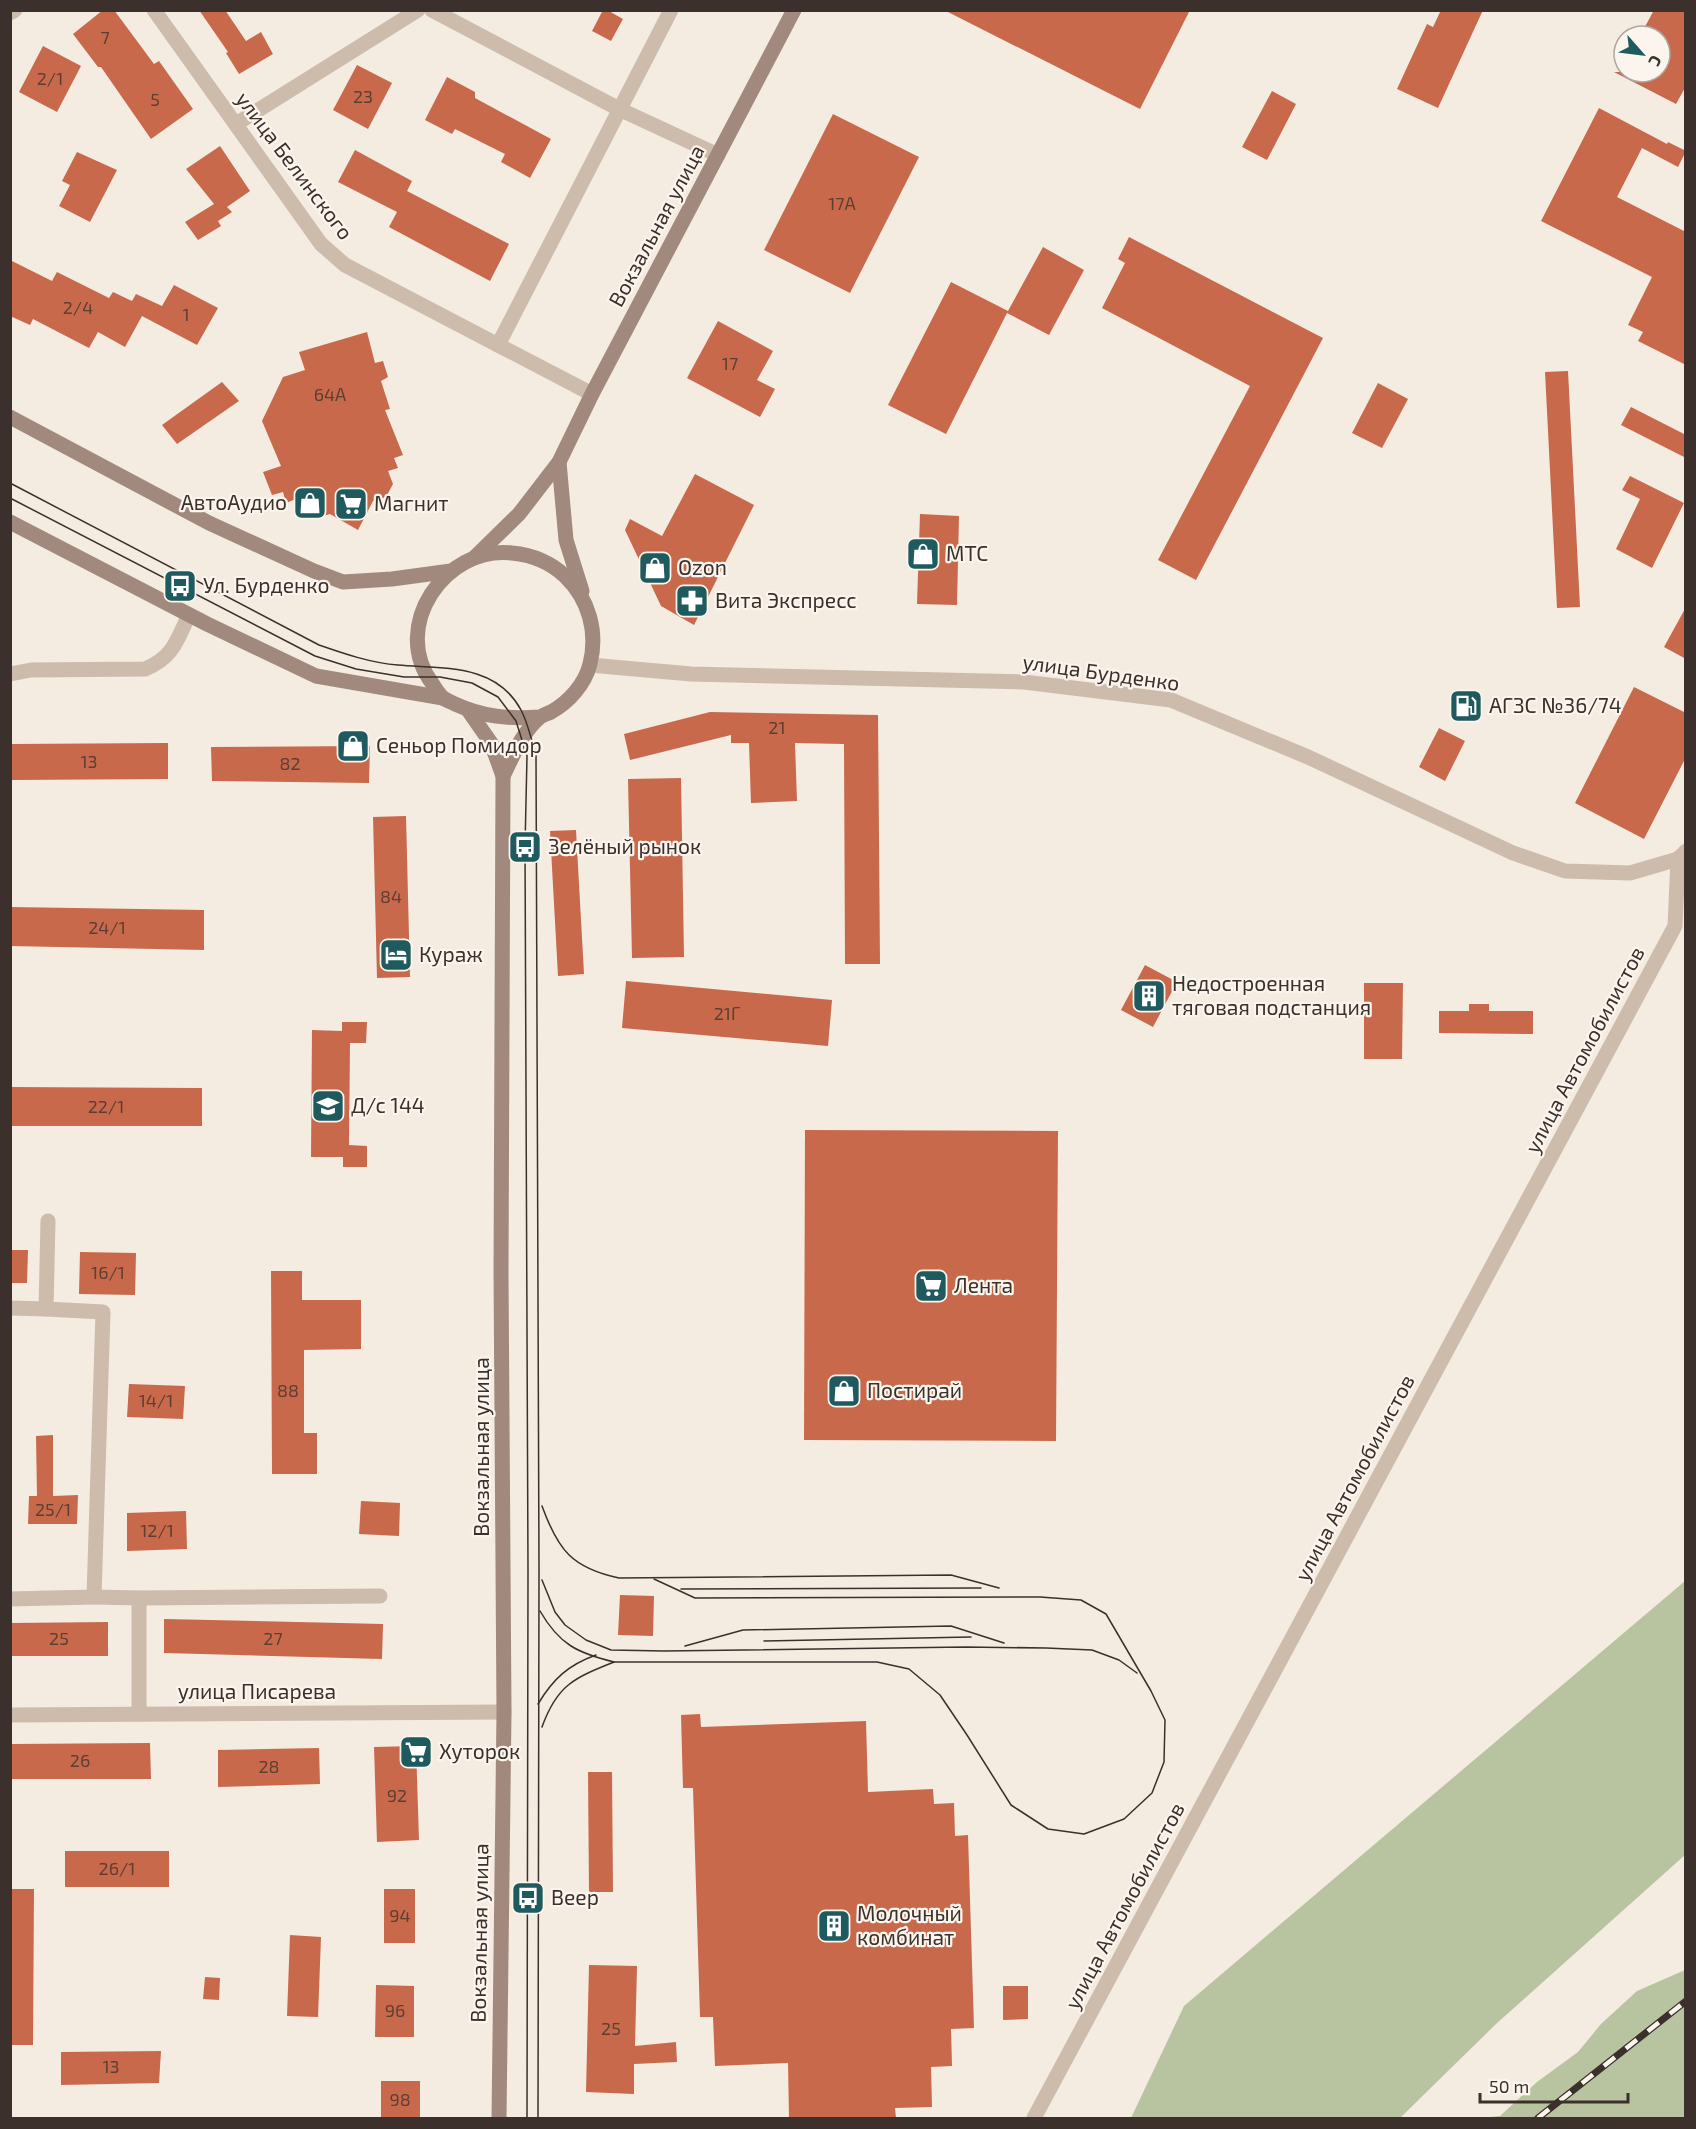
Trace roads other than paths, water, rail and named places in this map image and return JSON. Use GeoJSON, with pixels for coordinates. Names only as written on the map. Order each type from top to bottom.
{"type":"FeatureCollection","features":[{"type":"Feature","properties":{"kind":"main road","name":"Вокзальная улица"},"geometry":{"type":"LineString","coordinates":[[475,557],[519,514],[559,462],[592,394],[794,10]]}},
{"type":"Feature","properties":{"kind":"main road"},"geometry":{"type":"LineString","coordinates":[[10,417],[209,523],[343,582],[392,579],[451,571]]}},
{"type":"Feature","properties":{"kind":"main road"},"geometry":{"type":"LineString","coordinates":[[10,522],[189,615],[316,676],[443,698],[487,716],[512,719],[539,717],[553,711],[578,690],[590,665],[594,638],[589,610],[566,540],[559,462]]}},
{"type":"Feature","properties":{"kind":"main road"},"geometry":{"type":"LineString","coordinates":[[443,698],[422,670],[417,643],[420,616],[424,607],[432,591],[451,571],[475,557],[502,552],[530,555],[555,567],[575,586],[589,610]]}},
{"type":"Feature","properties":{"kind":"main road","name":"Вокзальная улица"},"geometry":{"type":"LineString","coordinates":[[468,710],[491,743],[503,776],[501,1272],[504,1712],[499,2118]]}},
{"type":"Feature","properties":{"kind":"main road","name":"Вокзальная улица"},"geometry":{"type":"LineString","coordinates":[[503,776],[520,743],[539,717]]}},
{"type":"Feature","properties":{"kind":"street"},"geometry":{"type":"LineString","coordinates":[[10,13],[15,10]]}},
{"type":"Feature","properties":{"kind":"street","name":"улица Белинского"},"geometry":{"type":"LineString","coordinates":[[153,10],[321,244],[345,265],[592,394]]}},
{"type":"Feature","properties":{"kind":"street"},"geometry":{"type":"LineString","coordinates":[[236,124],[418,10]]}},
{"type":"Feature","properties":{"kind":"street"},"geometry":{"type":"LineString","coordinates":[[432,10],[619,109],[718,155]]}},
{"type":"Feature","properties":{"kind":"street"},"geometry":{"type":"LineString","coordinates":[[498,345],[671,10]]}},
{"type":"Feature","properties":{"kind":"street"},"geometry":{"type":"LineString","coordinates":[[10,674],[31,670],[145,669],[160,663],[171,651],[189,615]]}},
{"type":"Feature","properties":{"kind":"street","name":"улица Бурденко"},"geometry":{"type":"LineString","coordinates":[[590,665],[692,674],[1024,682],[1171,700],[1308,757],[1513,853],[1565,871],[1630,873],[1682,855]]}},
{"type":"Feature","properties":{"kind":"street","name":"улица Автомобилистов"},"geometry":{"type":"LineString","coordinates":[[1034,2118],[1675,926],[1682,855]]}},
{"type":"Feature","properties":{"kind":"street"},"geometry":{"type":"LineString","coordinates":[[46,1309],[48,1221]]}},
{"type":"Feature","properties":{"kind":"street"},"geometry":{"type":"LineString","coordinates":[[10,1308],[103,1312],[94,1598]]}},
{"type":"Feature","properties":{"kind":"street"},"geometry":{"type":"LineString","coordinates":[[10,1599],[380,1596]]}},
{"type":"Feature","properties":{"kind":"street"},"geometry":{"type":"LineString","coordinates":[[138,1714],[139,1598]]}},
{"type":"Feature","properties":{"kind":"street","name":"улица Писарева"},"geometry":{"type":"LineString","coordinates":[[10,1715],[504,1712]]}},
{"type":"Feature","properties":{"kind":"tram line"},"geometry":{"type":"LineString","coordinates":[[10,483],[319,645],[378,662],[467,671],[483,676],[498,684],[510,695],[521,710],[528,726],[536,753],[539,1570],[538,2118]]}},
{"type":"Feature","properties":{"kind":"tram line"},"geometry":{"type":"LineString","coordinates":[[10,498],[315,656],[356,669],[404,677],[440,677],[472,683],[498,697],[516,721],[527,756],[525,847],[528,1571],[527,2118]]}},
{"type":"Feature","properties":{"kind":"tram line"},"geometry":{"type":"LineString","coordinates":[[542,1506],[554,1534],[569,1555],[589,1569],[619,1578],[951,1575],[999,1588]]}},
{"type":"Feature","properties":{"kind":"tram line"},"geometry":{"type":"LineString","coordinates":[[540,1611],[554,1632],[570,1646],[614,1662],[877,1662],[909,1669],[940,1695],[1011,1805],[1048,1829],[1084,1834],[1124,1819],[1152,1793],[1164,1762],[1165,1720],[1151,1691],[1106,1614],[1081,1600],[1040,1597],[695,1598],[654,1579]]}},
{"type":"Feature","properties":{"kind":"tram line"},"geometry":{"type":"LineString","coordinates":[[542,1580],[555,1612],[565,1625],[586,1640],[611,1650],[966,1647],[1092,1650],[1119,1660],[1137,1673]]}},
{"type":"Feature","properties":{"kind":"tram line"},"geometry":{"type":"LineString","coordinates":[[681,1589],[981,1588]]}},
{"type":"Feature","properties":{"kind":"tram line"},"geometry":{"type":"LineString","coordinates":[[685,1646],[743,1630],[951,1626],[1004,1643]]}},
{"type":"Feature","properties":{"kind":"tram line"},"geometry":{"type":"LineString","coordinates":[[764,1641],[971,1637]]}},
{"type":"Feature","properties":{"kind":"tram line"},"geometry":{"type":"LineString","coordinates":[[538,1704],[549,1687],[569,1668],[596,1655]]}},
{"type":"Feature","properties":{"kind":"tram line"},"geometry":{"type":"LineString","coordinates":[[542,1727],[554,1701],[561,1692],[588,1673],[614,1662]]}},
{"type":"Feature","properties":{"kind":"railway"},"geometry":{"type":"LineString","coordinates":[[1538,2118],[1686,2001]]}},
{"type":"Feature","properties":{"kind":"place","name":"АвтоАудио"},"geometry":{"type":"Point","coordinates":[310,503]}},
{"type":"Feature","properties":{"kind":"place","name":"Магнит"},"geometry":{"type":"Point","coordinates":[351,504]}},
{"type":"Feature","properties":{"kind":"place","name":"МТС"},"geometry":{"type":"Point","coordinates":[923,554]}},
{"type":"Feature","properties":{"kind":"place","name":"Ozon"},"geometry":{"type":"Point","coordinates":[655,568]}},
{"type":"Feature","properties":{"kind":"place","name":"Ул. Бурденко"},"geometry":{"type":"Point","coordinates":[180,586]}},
{"type":"Feature","properties":{"kind":"place","name":"Вита Экспресс"},"geometry":{"type":"Point","coordinates":[692,601]}},
{"type":"Feature","properties":{"kind":"place","name":"АГЗС №36/74"},"geometry":{"type":"Point","coordinates":[1466,706]}},
{"type":"Feature","properties":{"kind":"place","name":"Сеньор Помидор"},"geometry":{"type":"Point","coordinates":[353,746]}},
{"type":"Feature","properties":{"kind":"place","name":"Зелёный рынок"},"geometry":{"type":"Point","coordinates":[525,847]}},
{"type":"Feature","properties":{"kind":"place","name":"Кураж"},"geometry":{"type":"Point","coordinates":[396,955]}},
{"type":"Feature","properties":{"kind":"place","name":"Недостроенная тяговая подстанция"},"geometry":{"type":"Point","coordinates":[1149,996]}},
{"type":"Feature","properties":{"kind":"place","name":"Д/с 144"},"geometry":{"type":"Point","coordinates":[328,1106]}},
{"type":"Feature","properties":{"kind":"place","name":"Лента"},"geometry":{"type":"Point","coordinates":[931,1286]}},
{"type":"Feature","properties":{"kind":"place","name":"Постирай"},"geometry":{"type":"Point","coordinates":[844,1391]}},
{"type":"Feature","properties":{"kind":"place","name":"Хуторок"},"geometry":{"type":"Point","coordinates":[416,1752]}},
{"type":"Feature","properties":{"kind":"place","name":"Веер"},"geometry":{"type":"Point","coordinates":[528,1898]}},
{"type":"Feature","properties":{"kind":"place","name":"Молочный комбинат"},"geometry":{"type":"Point","coordinates":[834,1926]}}]}
